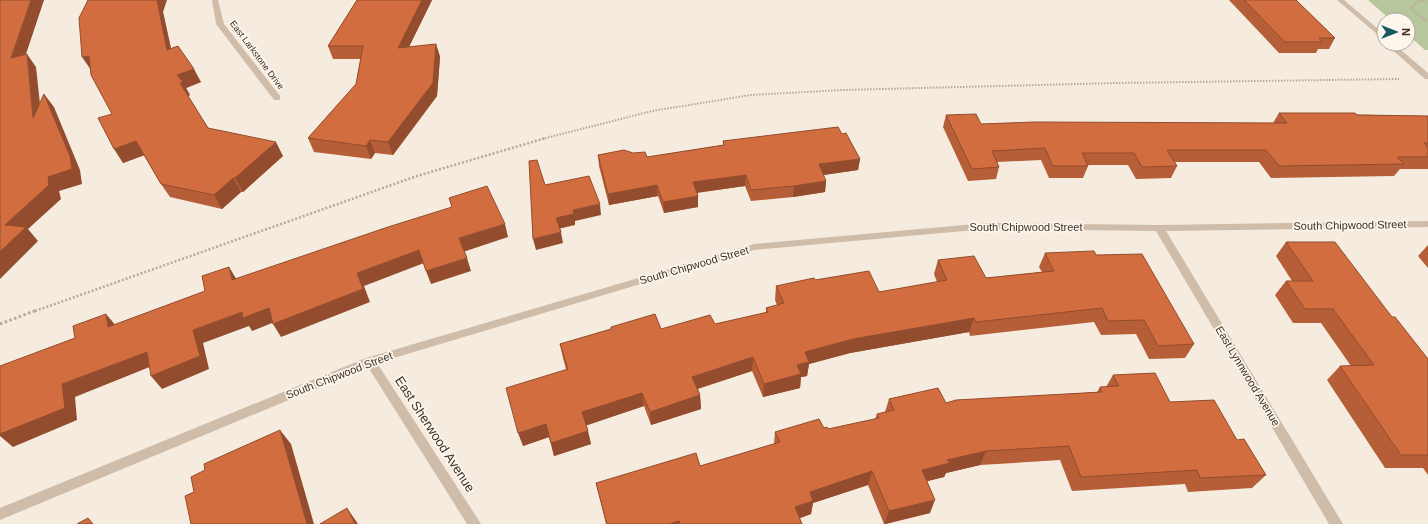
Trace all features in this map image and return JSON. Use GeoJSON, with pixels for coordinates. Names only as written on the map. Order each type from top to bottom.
{"type":"FeatureCollection","features":[{"type":"Feature","properties":{"kind":"street","name":"East Larkstone Drive"},"geometry":{"type":"LineString","coordinates":[[215,0],[220,24],[277,98]]}},
{"type":"Feature","properties":{"kind":"street"},"geometry":{"type":"LineString","coordinates":[[1340,0],[1376,31]]}},
{"type":"Feature","properties":{"kind":"street"},"geometry":{"type":"LineString","coordinates":[[1399,52],[1428,77]]}},
{"type":"Feature","properties":{"kind":"street","name":"South Chipwood Street"},"geometry":{"type":"LineString","coordinates":[[0,514],[370,361],[754,247],[986,226],[1159,228],[1428,224]]}},
{"type":"Feature","properties":{"kind":"street","name":"East Lynnwood Avenue"},"geometry":{"type":"LineString","coordinates":[[1159,228],[1336,524]]}},
{"type":"Feature","properties":{"kind":"street","name":"East Sherwood Avenue"},"geometry":{"type":"LineString","coordinates":[[370,361],[474,524]]}},
{"type":"Feature","properties":{"kind":"path"},"geometry":{"type":"LineString","coordinates":[[1428,2],[1418,0],[1411,8],[1417,15],[1428,20]]}},
{"type":"Feature","properties":{"kind":"path"},"geometry":{"type":"LineString","coordinates":[[0,324],[64,299],[417,176],[520,144],[652,111],[752,95],[842,90],[1117,82],[1406,79]]}},
{"type":"Feature","properties":{"kind":"green space"},"geometry":{"type":"Polygon","coordinates":[[[1368,0],[1428,0],[1428,50],[1425,50],[1416,42],[1416,12],[1382,12],[1368,0]]]}},
{"type":"Feature","properties":{"kind":"building"},"geometry":{"type":"Polygon","coordinates":[[[0,0],[31,0],[11,58],[27,54],[33,118],[44,94],[70,156],[72,169],[48,177],[49,185],[5,225],[26,227],[0,252],[0,0]]]}},
{"type":"Feature","properties":{"kind":"building"},"geometry":{"type":"Polygon","coordinates":[[[88,0],[157,0],[167,50],[178,46],[194,69],[177,75],[183,82],[180,83],[208,128],[276,142],[214,195],[161,184],[136,141],[114,149],[98,118],[112,114],[91,75],[89,56],[82,57],[79,18],[88,0]]]}},
{"type":"Feature","properties":{"kind":"building"},"geometry":{"type":"Polygon","coordinates":[[[357,0],[422,0],[398,48],[436,44],[433,83],[388,142],[370,140],[366,146],[308,138],[356,84],[363,46],[328,46],[357,0]]]}},
{"type":"Feature","properties":{"kind":"building"},"geometry":{"type":"Polygon","coordinates":[[[1244,0],[1296,0],[1335,38],[1319,38],[1322,42],[1285,42],[1244,0]]]}},
{"type":"Feature","properties":{"kind":"building"},"geometry":{"type":"Polygon","coordinates":[[[1279,113],[1355,113],[1357,115],[1428,116],[1428,143],[1424,143],[1428,147],[1428,157],[1397,157],[1404,164],[1279,166],[1266,150],[1167,150],[1177,166],[1142,167],[1134,153],[1082,153],[1088,166],[1053,166],[1045,148],[992,151],[999,167],[972,169],[946,115],[976,114],[981,124],[1034,122],[1287,123],[1279,113]]]}},
{"type":"Feature","properties":{"kind":"building"},"geometry":{"type":"Polygon","coordinates":[[[838,127],[842,134],[846,133],[860,159],[819,164],[826,181],[751,190],[746,175],[693,182],[698,196],[663,202],[657,185],[608,194],[598,155],[624,150],[633,153],[645,152],[647,157],[724,145],[723,141],[838,127]]]}},
{"type":"Feature","properties":{"kind":"building"},"geometry":{"type":"Polygon","coordinates":[[[537,160],[545,185],[589,176],[600,204],[573,210],[574,214],[556,218],[561,232],[533,239],[529,161],[537,160]]]}},
{"type":"Feature","properties":{"kind":"building"},"geometry":{"type":"Polygon","coordinates":[[[487,186],[505,224],[459,238],[467,258],[426,271],[419,250],[357,273],[363,289],[273,324],[269,308],[243,318],[242,312],[193,330],[200,356],[151,376],[147,352],[62,384],[65,408],[0,434],[0,366],[75,338],[73,326],[106,314],[108,327],[205,291],[202,276],[229,267],[232,280],[452,207],[449,198],[487,186]]]}},
{"type":"Feature","properties":{"kind":"building"},"geometry":{"type":"Polygon","coordinates":[[[1286,242],[1335,242],[1392,317],[1395,317],[1428,359],[1428,455],[1401,455],[1340,366],[1374,365],[1333,309],[1305,309],[1286,281],[1313,281],[1286,242]]]}},
{"type":"Feature","properties":{"kind":"building"},"geometry":{"type":"Polygon","coordinates":[[[1094,251],[1096,255],[1142,254],[1194,344],[1158,346],[1144,320],[1108,321],[1102,308],[976,322],[974,318],[853,339],[805,352],[809,362],[797,365],[801,374],[764,384],[753,357],[692,377],[700,395],[650,412],[642,393],[582,412],[588,431],[551,443],[546,424],[518,433],[506,388],[568,369],[560,344],[611,329],[611,327],[655,314],[661,329],[710,315],[715,324],[768,312],[766,308],[784,303],[776,286],[814,278],[815,280],[869,271],[879,292],[947,280],[938,260],[974,256],[986,278],[1054,271],[1045,253],[1094,251]]]}},
{"type":"Feature","properties":{"kind":"building"},"geometry":{"type":"Polygon","coordinates":[[[1155,373],[1170,402],[1214,400],[1237,440],[1244,439],[1266,475],[1200,478],[1197,470],[1081,477],[1069,446],[986,451],[947,460],[950,463],[922,470],[935,500],[889,511],[872,471],[810,492],[813,501],[795,507],[802,524],[680,524],[679,521],[669,524],[607,524],[596,483],[696,453],[700,466],[780,442],[775,432],[819,419],[824,428],[827,427],[828,429],[879,418],[877,414],[894,410],[889,399],[938,388],[946,403],[956,400],[1102,392],[1100,387],[1119,386],[1113,375],[1155,373]]]}},
{"type":"Feature","properties":{"kind":"building"},"geometry":{"type":"Polygon","coordinates":[[[280,430],[307,524],[191,524],[185,496],[194,492],[191,477],[205,470],[204,464],[280,430]]]}},
{"type":"Feature","properties":{"kind":"building"},"geometry":{"type":"Polygon","coordinates":[[[347,508],[355,524],[320,524],[347,508]]]}},
{"type":"Feature","properties":{"kind":"building"},"geometry":{"type":"Polygon","coordinates":[[[88,518],[93,524],[77,524],[88,518]]]}}]}
